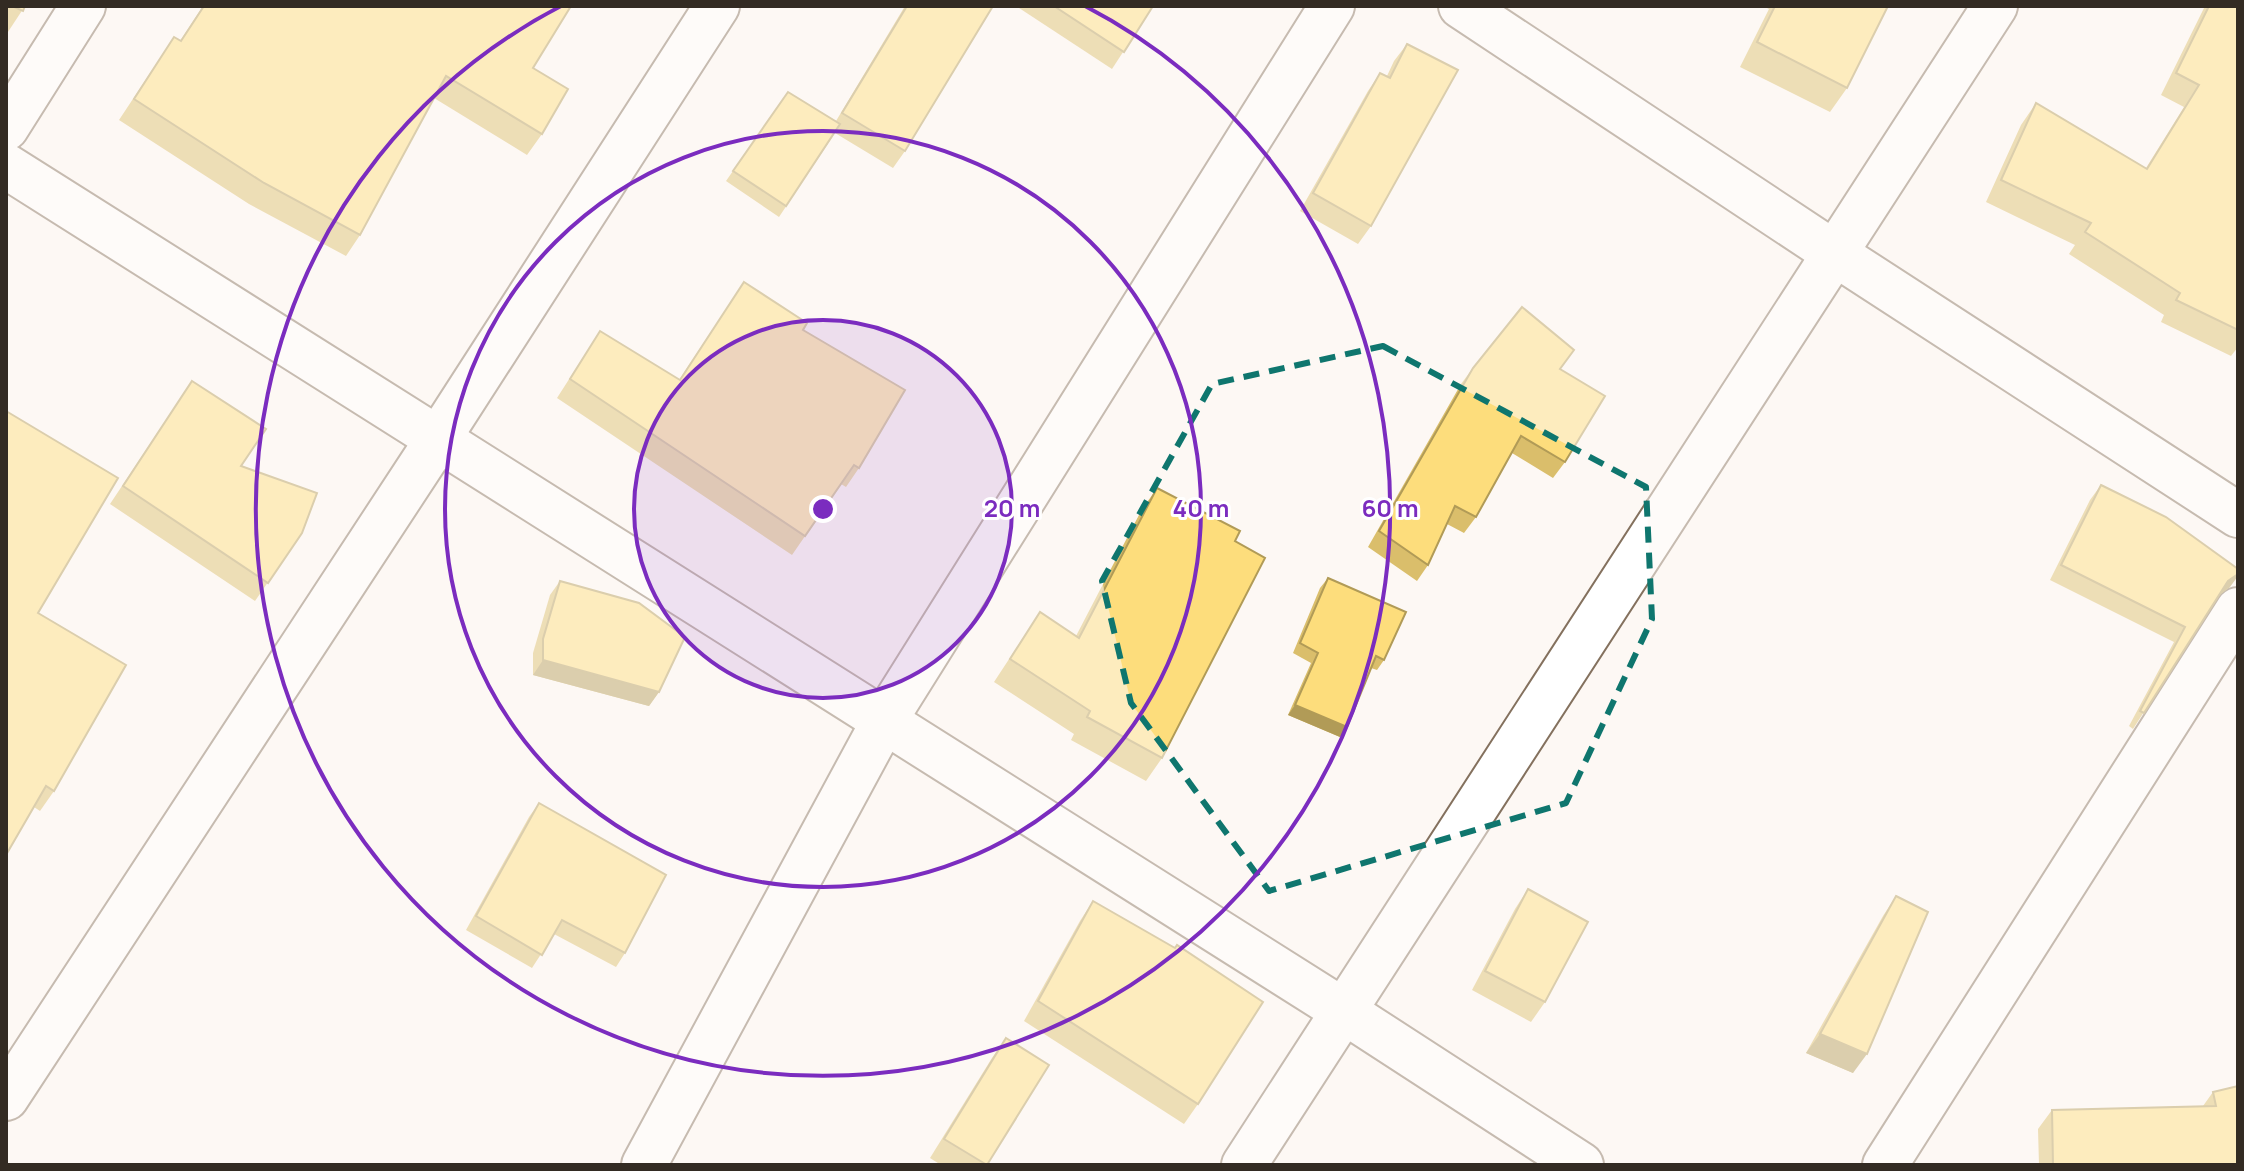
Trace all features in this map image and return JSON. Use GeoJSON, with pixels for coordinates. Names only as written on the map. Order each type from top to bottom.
{"type":"FeatureCollection","features":[{"type":"Feature","properties":{"kind":"street"},"geometry":{"type":"LineString","coordinates":[[6,128],[83,6]]}},
{"type":"Feature","properties":{"kind":"street"},"geometry":{"type":"LineString","coordinates":[[6,1098],[438,439],[717,6]]}},
{"type":"Feature","properties":{"kind":"street"},"geometry":{"type":"LineString","coordinates":[[644,1165],[884,721],[1332,6]]}},
{"type":"Feature","properties":{"kind":"street"},"geometry":{"type":"LineString","coordinates":[[1461,6],[2238,515]]}},
{"type":"Feature","properties":{"kind":"street"},"geometry":{"type":"LineString","coordinates":[[1244,1165],[1995,6]]}},
{"type":"Feature","properties":{"kind":"street"},"geometry":{"type":"LineString","coordinates":[[6,166],[1342,1010],[1581,1165]]}},
{"type":"Feature","properties":{"kind":"street"},"geometry":{"type":"LineString","coordinates":[[1885,1165],[2238,610]]}},
{"type":"Feature","properties":{"kind":"highlighted area"},"geometry":{"type":"Polygon","coordinates":[[[1383,346],[1646,487],[1652,619],[1566,803],[1269,891],[1131,703],[1102,581],[1212,384],[1383,346]]]}},
{"type":"Feature","properties":{"kind":"building"},"geometry":{"type":"Polygon","coordinates":[[[204,6],[571,6],[533,68],[568,89],[542,134],[446,76],[360,235],[264,183],[134,99],[174,37],[181,41],[204,6]]]}},
{"type":"Feature","properties":{"kind":"building"},"geometry":{"type":"Polygon","coordinates":[[[907,6],[993,6],[905,151],[842,113],[907,6]]]}},
{"type":"Feature","properties":{"kind":"building"},"geometry":{"type":"Polygon","coordinates":[[[1054,6],[1153,6],[1124,52],[1054,6]]]}},
{"type":"Feature","properties":{"kind":"building"},"geometry":{"type":"Polygon","coordinates":[[[1775,6],[1888,6],[1847,88],[1757,42],[1775,6]]]}},
{"type":"Feature","properties":{"kind":"building"},"geometry":{"type":"Polygon","coordinates":[[[2209,6],[2238,6],[2238,330],[2176,300],[2180,293],[2085,232],[2091,223],[2001,180],[2036,103],[2147,169],[2199,85],[2176,73],[2209,6]]]}},
{"type":"Feature","properties":{"kind":"building"},"geometry":{"type":"Polygon","coordinates":[[[1407,44],[1458,70],[1371,226],[1313,193],[1380,73],[1390,78],[1407,44]]]}},
{"type":"Feature","properties":{"kind":"building"},"geometry":{"type":"Polygon","coordinates":[[[788,92],[840,124],[786,206],[733,171],[788,92]]]}},
{"type":"Feature","properties":{"kind":"building"},"geometry":{"type":"Polygon","coordinates":[[[744,282],[807,323],[803,330],[905,390],[859,468],[854,465],[805,536],[570,379],[600,331],[680,380],[744,282]]]}},
{"type":"Feature","properties":{"kind":"building"},"geometry":{"type":"Polygon","coordinates":[[[1522,307],[1574,350],[1560,369],[1605,396],[1565,462],[1521,436],[1476,517],[1455,506],[1428,565],[1379,531],[1473,368],[1522,307]]]}},
{"type":"Feature","properties":{"kind":"building"},"geometry":{"type":"Polygon","coordinates":[[[192,381],[266,429],[241,466],[317,493],[302,533],[268,583],[123,486],[192,381]]]}},
{"type":"Feature","properties":{"kind":"building"},"geometry":{"type":"Polygon","coordinates":[[[6,411],[118,478],[38,613],[126,665],[54,791],[46,786],[6,855],[6,411]]]}},
{"type":"Feature","properties":{"kind":"building"},"geometry":{"type":"Polygon","coordinates":[[[2101,485],[2166,517],[2238,569],[2238,574],[2228,581],[2144,713],[2140,711],[2185,627],[2061,565],[2101,485]]]}},
{"type":"Feature","properties":{"kind":"building"},"geometry":{"type":"Polygon","coordinates":[[[1157,488],[1240,531],[1235,541],[1265,558],[1162,758],[1087,717],[1090,711],[1010,659],[1040,612],[1079,638],[1157,488]]]}},
{"type":"Feature","properties":{"kind":"building"},"geometry":{"type":"Polygon","coordinates":[[[1328,578],[1406,612],[1384,660],[1376,656],[1347,727],[1295,705],[1318,653],[1300,643],[1328,578]]]}},
{"type":"Feature","properties":{"kind":"building"},"geometry":{"type":"Polygon","coordinates":[[[560,581],[639,603],[685,637],[659,692],[543,660],[543,639],[560,581]]]}},
{"type":"Feature","properties":{"kind":"building"},"geometry":{"type":"Polygon","coordinates":[[[539,803],[666,875],[625,953],[562,920],[542,955],[476,916],[539,803]]]}},
{"type":"Feature","properties":{"kind":"building"},"geometry":{"type":"Polygon","coordinates":[[[1528,889],[1588,922],[1545,1002],[1485,971],[1528,889]]]}},
{"type":"Feature","properties":{"kind":"building"},"geometry":{"type":"Polygon","coordinates":[[[1896,896],[1928,912],[1867,1054],[1820,1034],[1896,896]]]}},
{"type":"Feature","properties":{"kind":"building"},"geometry":{"type":"Polygon","coordinates":[[[1093,901],[1175,948],[1177,945],[1263,1002],[1198,1104],[1038,1001],[1093,901]]]}},
{"type":"Feature","properties":{"kind":"building"},"geometry":{"type":"Polygon","coordinates":[[[1006,1038],[1049,1065],[987,1165],[944,1139],[1006,1038]]]}},
{"type":"Feature","properties":{"kind":"building"},"geometry":{"type":"Polygon","coordinates":[[[2238,1086],[2238,1165],[2053,1165],[2052,1110],[2216,1106],[2213,1092],[2238,1086]]]}}]}
